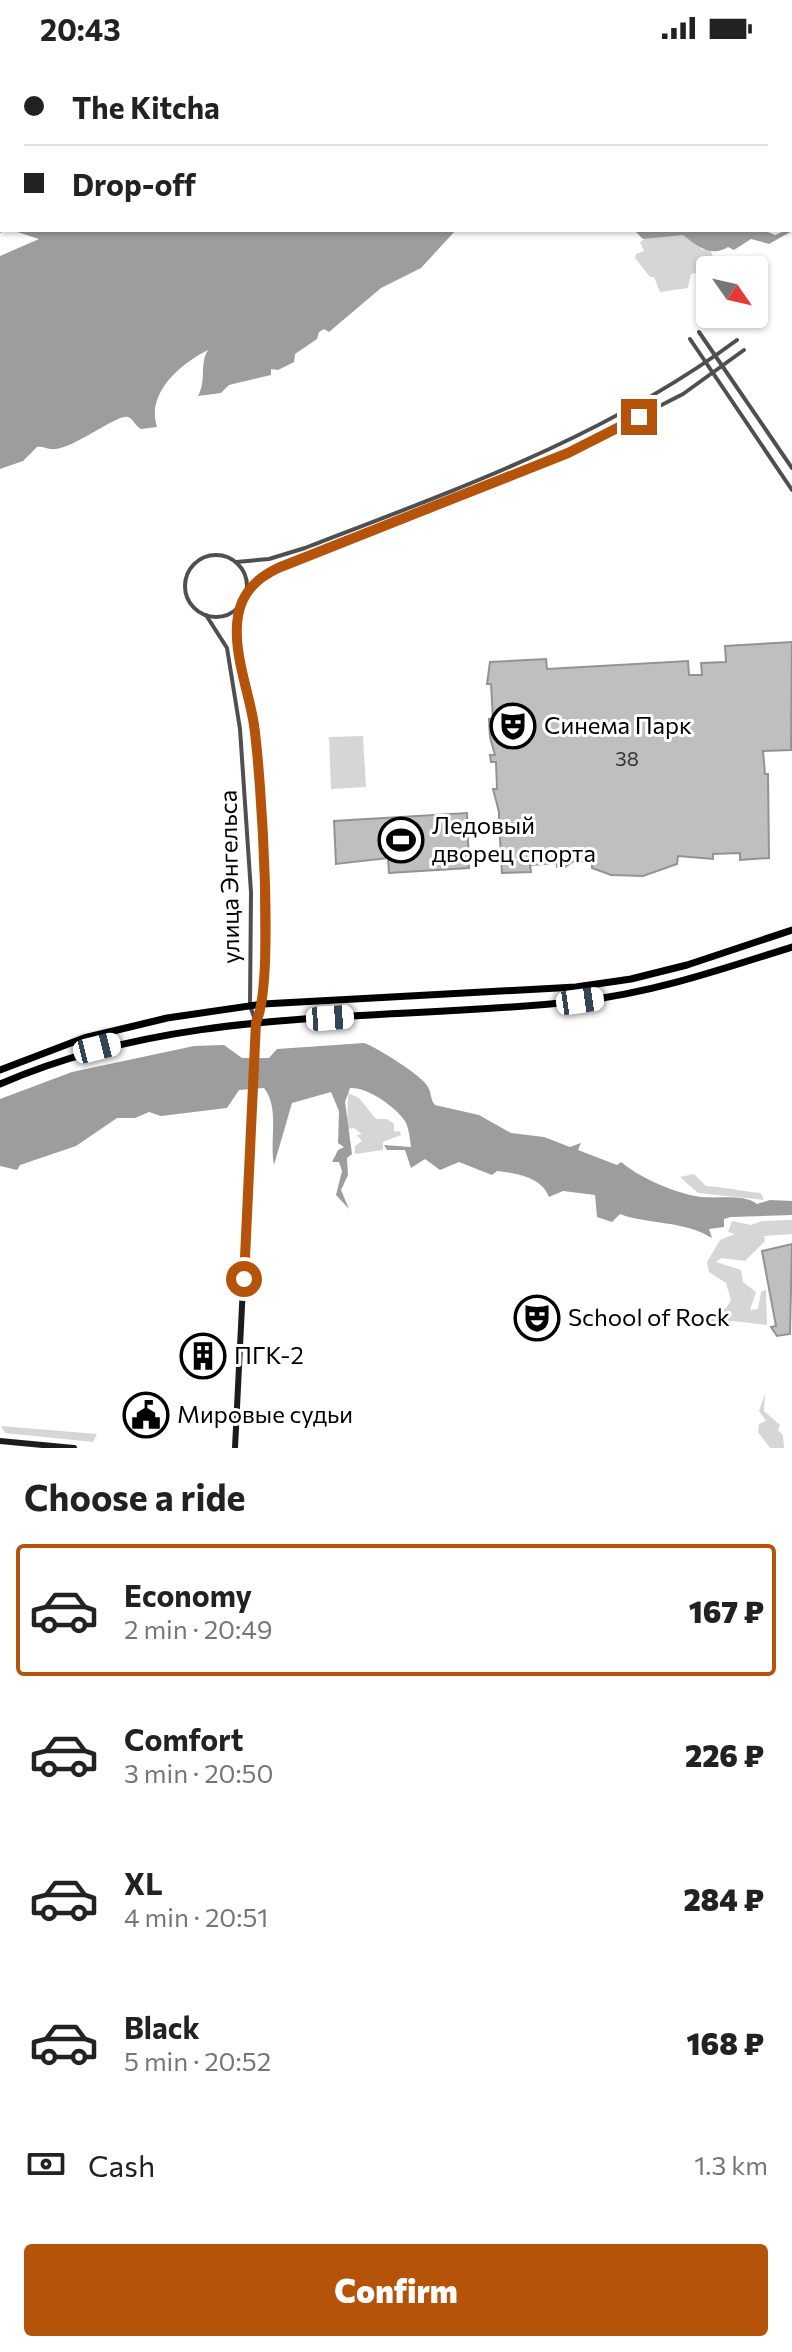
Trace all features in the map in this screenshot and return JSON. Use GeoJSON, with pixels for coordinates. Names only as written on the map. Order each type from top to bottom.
{"type":"FeatureCollection","features":[{"type":"Feature","properties":{"kind":"main road"},"geometry":{"type":"LineString","coordinates":[[0,1070],[84,1038],[139,1023],[263,1004],[576,987],[631,979],[687,965],[792,930]]}},
{"type":"Feature","properties":{"kind":"main road"},"geometry":{"type":"LineString","coordinates":[[0,1084],[79,1053],[130,1040],[256,1022],[580,1001],[687,979],[792,947]]}},
{"type":"Feature","properties":{"kind":"main road","name":"улица Энгельса"},"geometry":{"type":"LineString","coordinates":[[235,1448],[256,1022]]}},
{"type":"Feature","properties":{"kind":"main road"},"geometry":{"type":"LineString","coordinates":[[0,1441],[74,1448]]}},
{"type":"Feature","properties":{"kind":"street"},"geometry":{"type":"LineString","coordinates":[[699,332],[792,468]]}},
{"type":"Feature","properties":{"kind":"street"},"geometry":{"type":"LineString","coordinates":[[690,339],[792,490]]}},
{"type":"Feature","properties":{"kind":"street"},"geometry":{"type":"LineString","coordinates":[[236,562],[245,576],[247,589],[240,606],[222,617],[206,615],[192,606],[187,597],[189,571],[211,556],[236,562],[269,559],[305,548],[535,457],[625,414],[737,340]]}},
{"type":"Feature","properties":{"kind":"street"},"geometry":{"type":"LineString","coordinates":[[247,589],[278,568],[568,453],[668,402],[744,350]]}},
{"type":"Feature","properties":{"kind":"street","name":"улица Энгельса"},"geometry":{"type":"LineString","coordinates":[[240,606],[239,646],[254,725],[265,892],[263,1004],[256,1022]]}},
{"type":"Feature","properties":{"kind":"street","name":"улица Энгельса"},"geometry":{"type":"LineString","coordinates":[[206,615],[227,648],[240,729],[249,846],[250,1006],[256,1022]]}},
{"type":"Feature","properties":{"kind":"street"},"geometry":{"type":"LineString","coordinates":[[240,729],[254,725]]}},
{"type":"Feature","properties":{"kind":"shaded area"},"geometry":{"type":"Polygon","coordinates":[[[17,232],[454,232],[421,268],[381,288],[329,332],[324,329],[319,332],[317,339],[295,354],[294,362],[278,370],[271,369],[271,375],[229,385],[221,393],[198,396],[208,350],[187,363],[161,391],[156,403],[157,427],[141,429],[130,418],[123,417],[63,447],[37,447],[23,461],[0,469],[0,256],[39,239],[17,232]]]}},
{"type":"Feature","properties":{"kind":"shaded area"},"geometry":{"type":"Polygon","coordinates":[[[636,232],[768,232],[775,235],[790,232],[769,244],[751,239],[734,250],[728,247],[710,251],[683,235],[643,239],[636,232]]]}},
{"type":"Feature","properties":{"kind":"shaded area"},"geometry":{"type":"Polygon","coordinates":[[[683,235],[703,250],[710,249],[712,256],[696,256],[696,273],[691,274],[688,288],[660,292],[654,277],[650,277],[635,258],[636,254],[644,251],[640,242],[648,237],[683,235]]]}},
{"type":"Feature","properties":{"kind":"shaded area"},"geometry":{"type":"Polygon","coordinates":[[[363,736],[366,787],[331,789],[329,737],[363,736]]]}},
{"type":"Feature","properties":{"kind":"shaded area"},"geometry":{"type":"Polygon","coordinates":[[[364,1043],[418,1076],[428,1087],[435,1105],[479,1115],[511,1133],[544,1137],[570,1147],[581,1143],[578,1150],[617,1165],[621,1162],[646,1178],[685,1194],[744,1199],[757,1204],[770,1200],[792,1201],[792,1215],[724,1219],[724,1227],[709,1229],[712,1238],[678,1225],[620,1214],[612,1222],[597,1217],[595,1195],[563,1191],[549,1197],[541,1185],[520,1175],[497,1171],[492,1175],[459,1162],[440,1170],[425,1159],[411,1168],[405,1150],[387,1150],[384,1145],[411,1147],[405,1121],[380,1098],[350,1088],[345,1102],[352,1154],[347,1158],[348,1175],[341,1190],[349,1209],[336,1195],[342,1171],[339,1162],[332,1162],[338,1150],[344,1147],[338,1143],[339,1111],[331,1092],[292,1103],[274,1165],[272,1105],[264,1088],[239,1090],[227,1108],[161,1116],[149,1112],[135,1118],[117,1118],[76,1146],[20,1165],[17,1170],[0,1166],[0,1099],[72,1072],[194,1046],[224,1045],[242,1058],[269,1058],[277,1049],[364,1043]]]}},
{"type":"Feature","properties":{"kind":"shaded area"},"geometry":{"type":"Polygon","coordinates":[[[348,1093],[359,1098],[376,1119],[387,1119],[394,1124],[394,1132],[400,1131],[401,1135],[383,1142],[383,1150],[355,1154],[355,1146],[362,1141],[357,1135],[362,1134],[354,1128],[347,1129],[348,1093]]]}},
{"type":"Feature","properties":{"kind":"shaded area"},"geometry":{"type":"Polygon","coordinates":[[[694,1174],[706,1186],[761,1193],[764,1200],[698,1193],[680,1177],[694,1174]]]}},
{"type":"Feature","properties":{"kind":"shaded area"},"geometry":{"type":"Polygon","coordinates":[[[792,1220],[792,1234],[764,1236],[765,1241],[745,1261],[721,1258],[716,1262],[741,1270],[743,1282],[756,1292],[750,1310],[758,1309],[761,1292],[766,1290],[767,1325],[733,1321],[706,1326],[710,1313],[726,1308],[731,1300],[726,1283],[709,1272],[707,1262],[720,1240],[735,1234],[728,1232],[732,1221],[751,1225],[762,1221],[792,1220]]]}},
{"type":"Feature","properties":{"kind":"shaded area"},"geometry":{"type":"Polygon","coordinates":[[[765,1393],[764,1411],[780,1425],[778,1430],[783,1435],[784,1448],[770,1448],[758,1432],[759,1424],[766,1421],[759,1411],[765,1393]]]}},
{"type":"Feature","properties":{"kind":"shaded area"},"geometry":{"type":"Polygon","coordinates":[[[1,1426],[97,1434],[93,1442],[5,1433],[1,1426]]]}},
{"type":"Feature","properties":{"kind":"building"},"geometry":{"type":"Polygon","coordinates":[[[792,642],[791,750],[763,751],[765,774],[768,774],[769,858],[740,860],[740,853],[713,854],[713,859],[678,856],[677,864],[643,876],[611,875],[592,868],[592,861],[572,862],[565,867],[557,867],[557,863],[530,865],[531,872],[502,873],[500,838],[495,824],[499,824],[499,812],[493,789],[497,789],[496,762],[491,762],[490,755],[495,755],[490,737],[489,719],[493,719],[491,684],[487,684],[490,662],[546,659],[547,669],[688,661],[689,675],[702,675],[701,663],[726,662],[725,646],[792,642]]]}},
{"type":"Feature","properties":{"kind":"building","name":"Ледовый дворец спорта"},"geometry":{"type":"Polygon","coordinates":[[[467,813],[469,868],[389,873],[388,858],[336,864],[334,821],[467,813]]]}},
{"type":"Feature","properties":{"kind":"building"},"geometry":{"type":"Polygon","coordinates":[[[792,1244],[790,1334],[777,1336],[771,1327],[776,1326],[762,1251],[792,1244]]]}},
{"type":"Feature","properties":{"kind":"building","name":"ПГК-2"},"geometry":{"type":"Polygon","coordinates":[[[185,1350],[221,1350],[221,1362],[185,1361],[185,1350]]]}},
{"type":"Feature","properties":{"kind":"place","name":"Синема Парк"},"geometry":{"type":"Point","coordinates":[513,726]}},
{"type":"Feature","properties":{"kind":"place","name":"Ледовый дворец спорта"},"geometry":{"type":"Point","coordinates":[401,840]}},
{"type":"Feature","properties":{"kind":"place","name":"School of Rock"},"geometry":{"type":"Point","coordinates":[537,1318]}},
{"type":"Feature","properties":{"kind":"place","name":"ПГК-2"},"geometry":{"type":"Point","coordinates":[203,1356]}},
{"type":"Feature","properties":{"kind":"place","name":"Мировые судьи"},"geometry":{"type":"Point","coordinates":[146,1415]}},
{"type":"Feature","properties":{"kind":"route"},"geometry":{"type":"LineString","coordinates":[[244,1279],[256,1022],[263,1004],[265,892],[255,732],[237,631],[238,614],[247,589],[278,568],[568,453],[639,417]]}}]}
